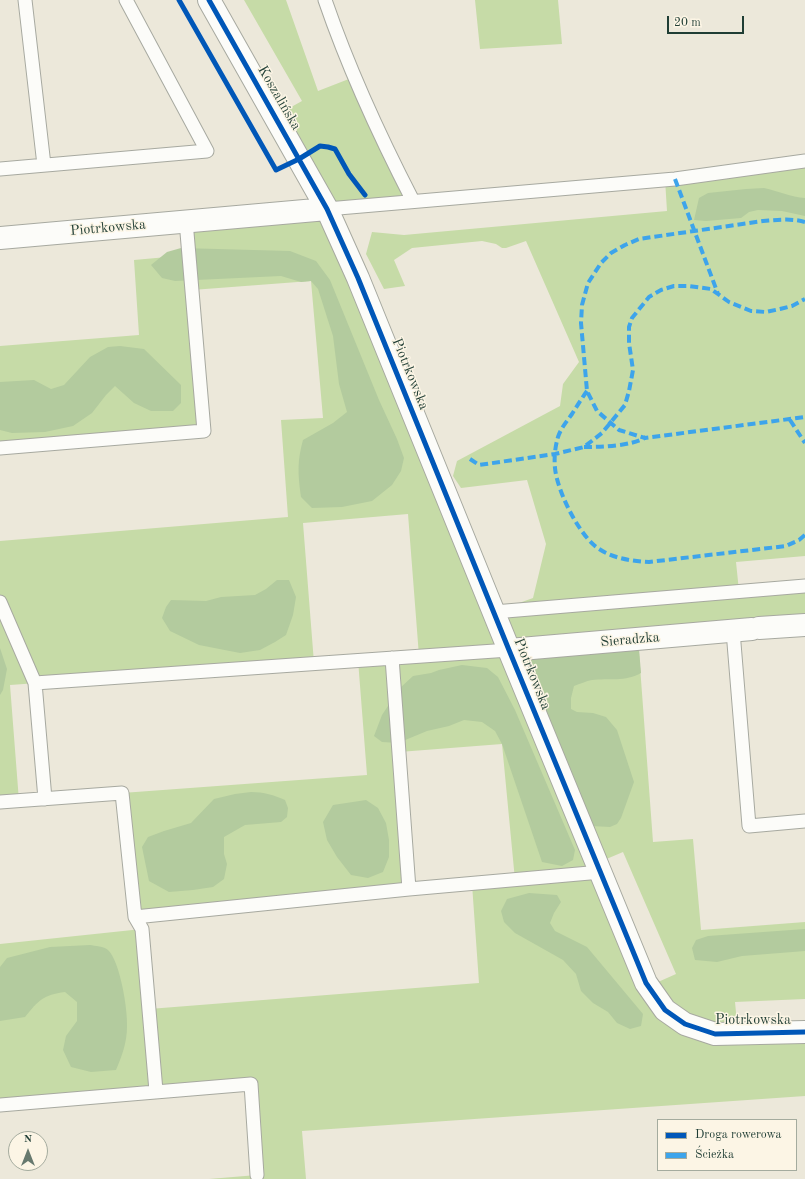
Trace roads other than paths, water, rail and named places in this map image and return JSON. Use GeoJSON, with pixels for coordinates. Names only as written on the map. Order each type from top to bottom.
{"type":"FeatureCollection","features":[{"type":"Feature","properties":{"kind":"street","name":"Koszalińska"},"geometry":{"type":"LineString","coordinates":[[209,0],[327,209]]}},
{"type":"Feature","properties":{"kind":"street","name":"Piotrkowska"},"geometry":{"type":"LineString","coordinates":[[0,238],[327,209],[364,290],[509,650],[646,982],[666,1010],[685,1024],[715,1034],[805,1032]]}},
{"type":"Feature","properties":{"kind":"street","name":"Sieradzka"},"geometry":{"type":"LineString","coordinates":[[509,650],[805,625]]}},
{"type":"Feature","properties":{"kind":"lane"},"geometry":{"type":"LineString","coordinates":[[25,0],[44,165]]}},
{"type":"Feature","properties":{"kind":"lane"},"geometry":{"type":"LineString","coordinates":[[0,169],[207,151],[126,0]]}},
{"type":"Feature","properties":{"kind":"lane"},"geometry":{"type":"LineString","coordinates":[[325,0],[338,39],[363,99],[414,201]]}},
{"type":"Feature","properties":{"kind":"lane"},"geometry":{"type":"LineString","coordinates":[[327,209],[675,179],[805,161]]}},
{"type":"Feature","properties":{"kind":"lane"},"geometry":{"type":"LineString","coordinates":[[0,448],[204,431],[186,221]]}},
{"type":"Feature","properties":{"kind":"lane"},"geometry":{"type":"LineString","coordinates":[[494,612],[805,586]]}},
{"type":"Feature","properties":{"kind":"lane"},"geometry":{"type":"LineString","coordinates":[[0,602],[35,683],[45,799]]}},
{"type":"Feature","properties":{"kind":"lane"},"geometry":{"type":"LineString","coordinates":[[748,629],[749,826],[805,821]]}},
{"type":"Feature","properties":{"kind":"lane"},"geometry":{"type":"LineString","coordinates":[[35,683],[509,650]]}},
{"type":"Feature","properties":{"kind":"lane"},"geometry":{"type":"LineString","coordinates":[[392,658],[409,889]]}},
{"type":"Feature","properties":{"kind":"lane"},"geometry":{"type":"LineString","coordinates":[[0,802],[122,793],[135,917],[142,929],[156,1091]]}},
{"type":"Feature","properties":{"kind":"lane"},"geometry":{"type":"LineString","coordinates":[[135,917],[409,889],[601,872]]}},
{"type":"Feature","properties":{"kind":"lane"},"geometry":{"type":"LineString","coordinates":[[0,1105],[251,1084],[257,1175]]}}]}
